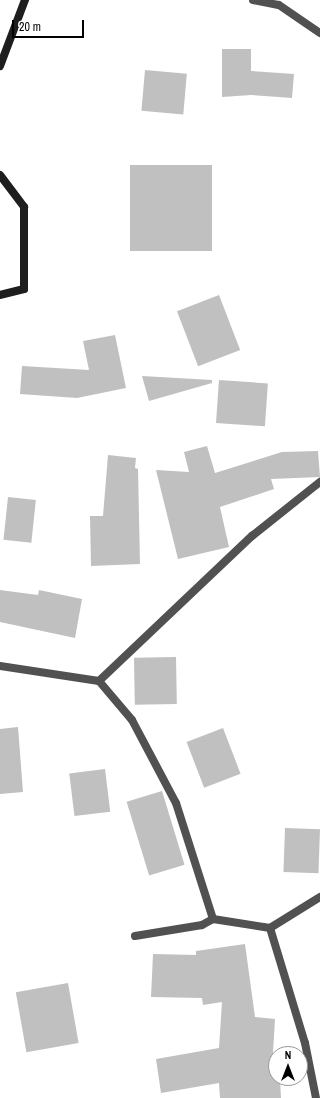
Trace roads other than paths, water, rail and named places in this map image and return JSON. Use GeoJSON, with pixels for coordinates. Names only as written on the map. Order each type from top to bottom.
{"type":"FeatureCollection","features":[{"type":"Feature","properties":{"kind":"main road"},"geometry":{"type":"LineString","coordinates":[[0,66],[25,0]]}},
{"type":"Feature","properties":{"kind":"main road"},"geometry":{"type":"LineString","coordinates":[[0,175],[24,207],[24,289],[0,295]]}},
{"type":"Feature","properties":{"kind":"street"},"geometry":{"type":"LineString","coordinates":[[253,0],[279,5],[320,33]]}},
{"type":"Feature","properties":{"kind":"street"},"geometry":{"type":"LineString","coordinates":[[99,681],[252,536],[320,482]]}},
{"type":"Feature","properties":{"kind":"street"},"geometry":{"type":"LineString","coordinates":[[0,666],[99,681],[132,720],[176,803],[213,918]]}},
{"type":"Feature","properties":{"kind":"street"},"geometry":{"type":"LineString","coordinates":[[135,936],[202,925],[213,918],[270,928],[320,897]]}},
{"type":"Feature","properties":{"kind":"street"},"geometry":{"type":"LineString","coordinates":[[270,928],[306,1043],[316,1098]]}}]}
